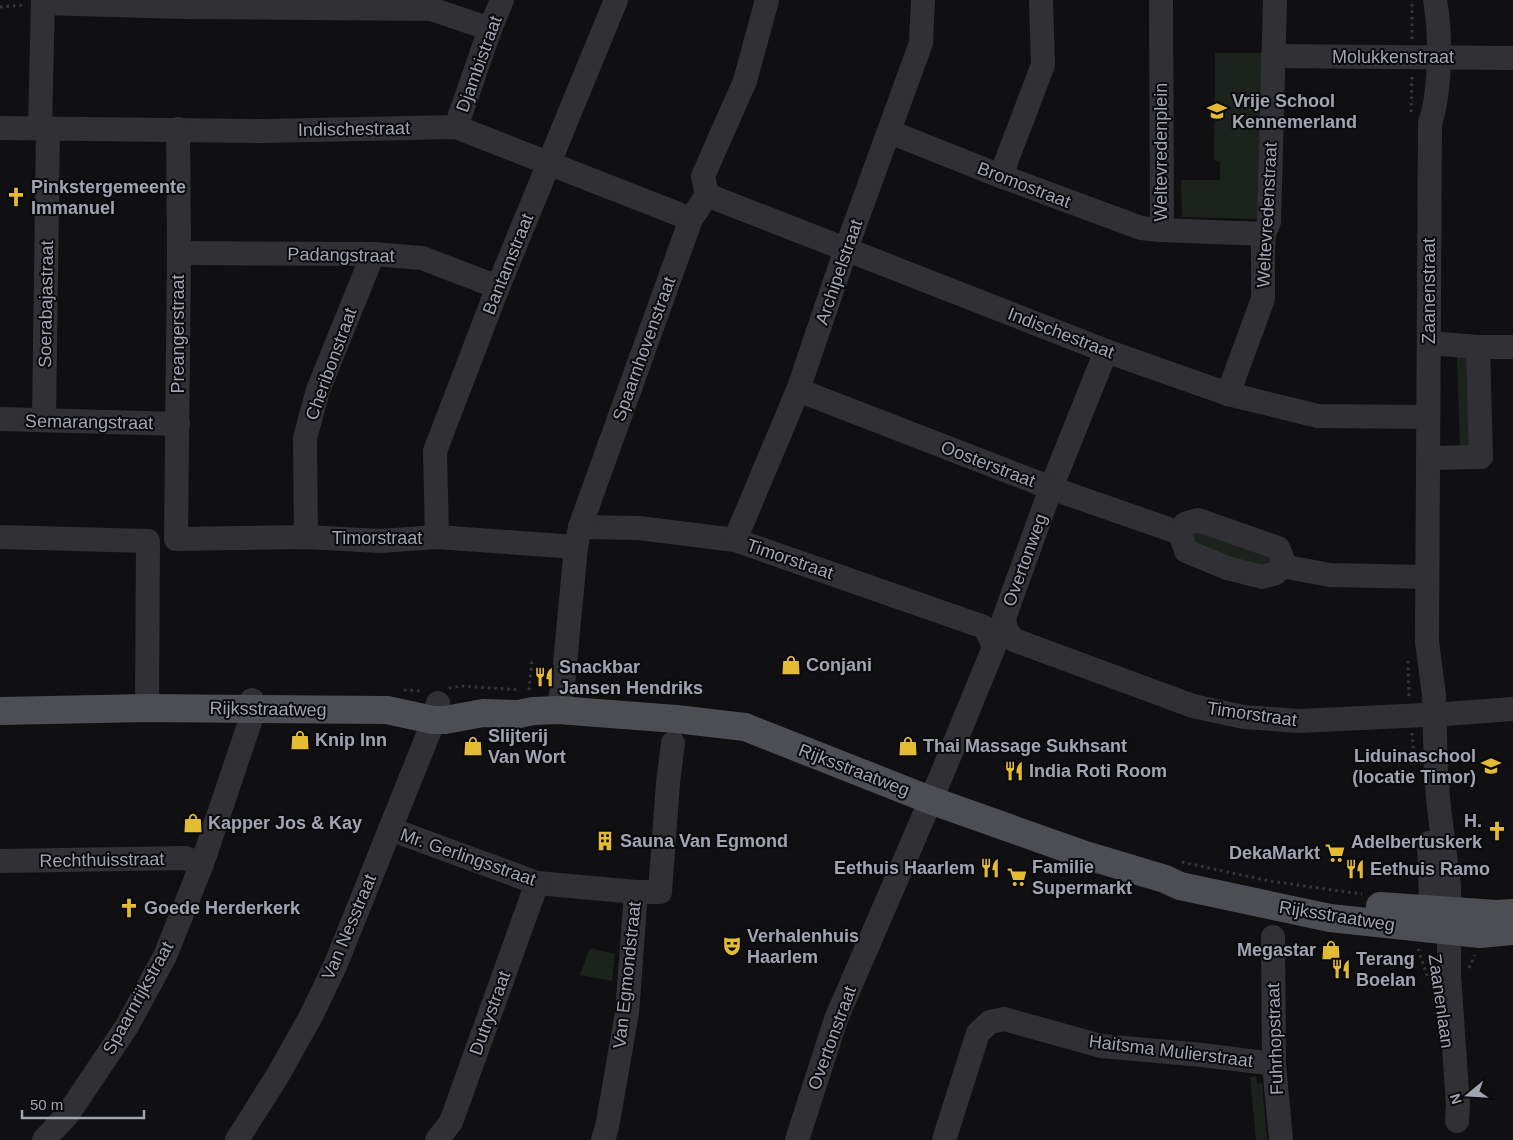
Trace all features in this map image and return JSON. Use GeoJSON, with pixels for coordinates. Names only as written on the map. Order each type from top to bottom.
{"type":"FeatureCollection","features":[{"type":"Feature","properties":{"kind":"main road","name":"Rijksstraatweg"},"geometry":{"type":"LineString","coordinates":[[0,711],[88,710],[148,704],[252,704],[386,710],[436,701],[445,720],[483,713],[518,714],[546,702],[745,727],[930,800],[1085,855],[1170,870],[1180,886],[1330,918],[1480,934],[1513,931]]}},
{"type":"Feature","properties":{"kind":"main road","name":"Rijksstraatweg"},"geometry":{"type":"LineString","coordinates":[[0,706],[88,710]]}},
{"type":"Feature","properties":{"kind":"main road","name":"Rijksstraatweg"},"geometry":{"type":"LineString","coordinates":[[1435,929],[1496,914],[1513,913]]}},
{"type":"Feature","properties":{"kind":"street","name":"Djambistraat"},"geometry":{"type":"LineString","coordinates":[[456,127],[502,0]]}},
{"type":"Feature","properties":{"kind":"street","name":"Bantamstraat"},"geometry":{"type":"LineString","coordinates":[[437,537],[436,451],[498,287],[616,0]]}},
{"type":"Feature","properties":{"kind":"street"},"geometry":{"type":"LineString","coordinates":[[707,195],[703,176],[745,81],[767,0]]}},
{"type":"Feature","properties":{"kind":"street","name":"Archipelstraat"},"geometry":{"type":"LineString","coordinates":[[735,540],[798,390],[846,249],[921,43],[923,0]]}},
{"type":"Feature","properties":{"kind":"street"},"geometry":{"type":"LineString","coordinates":[[1003,177],[1006,162],[1043,64],[1041,0]]}},
{"type":"Feature","properties":{"kind":"street","name":"Weltevredenplein"},"geometry":{"type":"LineString","coordinates":[[1161,0],[1162,216],[1160,230],[1264,234]]}},
{"type":"Feature","properties":{"kind":"street","name":"Weltevredenstraat"},"geometry":{"type":"LineString","coordinates":[[1228,394],[1263,299],[1264,234],[1269,222],[1275,0]]}},
{"type":"Feature","properties":{"kind":"street","name":"Zaanenstraat"},"geometry":{"type":"LineString","coordinates":[[1428,0],[1434,110],[1430,123],[1427,642],[1423,663],[1421,695],[1429,715],[1426,775],[1435,929]]}},
{"type":"Feature","properties":{"kind":"street","name":"Zaanenstraat"},"geometry":{"type":"LineString","coordinates":[[1431,57],[1438,35],[1434,0]]}},
{"type":"Feature","properties":{"kind":"street"},"geometry":{"type":"LineString","coordinates":[[43,2],[414,5],[490,29]]}},
{"type":"Feature","properties":{"kind":"street","name":"Soerabajastraat"},"geometry":{"type":"LineString","coordinates":[[43,2],[44,420]]}},
{"type":"Feature","properties":{"kind":"street","name":"Molukkenstraat"},"geometry":{"type":"LineString","coordinates":[[1274,56],[1513,58]]}},
{"type":"Feature","properties":{"kind":"street","name":"Indischestraat"},"geometry":{"type":"LineString","coordinates":[[0,128],[264,131],[456,127],[691,219]]}},
{"type":"Feature","properties":{"kind":"street","name":"Preangerstraat"},"geometry":{"type":"LineString","coordinates":[[176,539],[179,253],[178,129]]}},
{"type":"Feature","properties":{"kind":"street","name":"Bromostraat"},"geometry":{"type":"LineString","coordinates":[[890,132],[1003,177],[1141,228],[1160,230]]}},
{"type":"Feature","properties":{"kind":"street","name":"Indischestraat"},"geometry":{"type":"LineString","coordinates":[[707,195],[1106,351],[1228,394],[1318,416],[1428,417]]}},
{"type":"Feature","properties":{"kind":"street","name":"Spaarnhovenstraat"},"geometry":{"type":"LineString","coordinates":[[546,702],[578,537],[691,219],[707,195]]}},
{"type":"Feature","properties":{"kind":"street","name":"Padangstraat"},"geometry":{"type":"LineString","coordinates":[[179,253],[373,254],[422,258],[498,287]]}},
{"type":"Feature","properties":{"kind":"street","name":"Cheribonstraat"},"geometry":{"type":"LineString","coordinates":[[306,537],[305,438],[318,390],[373,254]]}},
{"type":"Feature","properties":{"kind":"street"},"geometry":{"type":"LineString","coordinates":[[1429,343],[1478,347],[1513,347]]}},
{"type":"Feature","properties":{"kind":"street"},"geometry":{"type":"LineString","coordinates":[[1428,458],[1481,457],[1478,347]]}},
{"type":"Feature","properties":{"kind":"street","name":"Overtonweg"},"geometry":{"type":"LineString","coordinates":[[930,800],[994,647],[1051,488],[1106,351]]}},
{"type":"Feature","properties":{"kind":"street","name":"Oosterstraat"},"geometry":{"type":"LineString","coordinates":[[798,390],[1051,488],[1180,533]]}},
{"type":"Feature","properties":{"kind":"street","name":"Semarangstraat"},"geometry":{"type":"LineString","coordinates":[[0,420],[178,424]]}},
{"type":"Feature","properties":{"kind":"street"},"geometry":{"type":"LineString","coordinates":[[1198,520],[1278,548],[1282,558],[1282,566],[1276,573],[1262,577],[1227,568],[1186,551],[1180,533],[1185,524],[1198,520]]}},
{"type":"Feature","properties":{"kind":"street","name":"Timorstraat"},"geometry":{"type":"LineString","coordinates":[[176,539],[306,537],[380,540],[437,537],[578,537],[639,528],[735,540],[998,632],[1014,640],[1184,703],[1244,717],[1299,722],[1513,709]]}},
{"type":"Feature","properties":{"kind":"street"},"geometry":{"type":"LineString","coordinates":[[0,537],[148,541],[148,704]]}},
{"type":"Feature","properties":{"kind":"street"},"geometry":{"type":"LineString","coordinates":[[1282,566],[1330,575],[1427,577]]}},
{"type":"Feature","properties":{"kind":"street","name":"Van Nesstraat"},"geometry":{"type":"LineString","coordinates":[[237,1140],[278,1075],[311,1016],[335,966],[390,829],[436,701]]}},
{"type":"Feature","properties":{"kind":"street","name":"Spaarnrijkstraat"},"geometry":{"type":"LineString","coordinates":[[44,1140],[68,1114],[127,1026],[165,956],[202,864],[252,716],[252,704]]}},
{"type":"Feature","properties":{"kind":"street","name":"Van Egmondstraat"},"geometry":{"type":"LineString","coordinates":[[603,1140],[608,1127],[627,1013],[636,892],[660,892],[668,783],[673,743]]}},
{"type":"Feature","properties":{"kind":"street","name":"Overtonstraat"},"geometry":{"type":"LineString","coordinates":[[797,1140],[836,1019],[930,800]]}},
{"type":"Feature","properties":{"kind":"street","name":"Mr. Gerlingsstraat"},"geometry":{"type":"LineString","coordinates":[[390,829],[537,883],[636,892]]}},
{"type":"Feature","properties":{"kind":"street","name":"Rechthuisstraat"},"geometry":{"type":"LineString","coordinates":[[0,861],[185,858],[202,864]]}},
{"type":"Feature","properties":{"kind":"street","name":"Dutrystraat"},"geometry":{"type":"LineString","coordinates":[[437,1140],[451,1122],[537,883]]}},
{"type":"Feature","properties":{"kind":"street","name":"Zaanenlaan"},"geometry":{"type":"LineString","coordinates":[[1435,929],[1449,975],[1458,1131]]}},
{"type":"Feature","properties":{"kind":"street","name":"Fuhrhopstraat"},"geometry":{"type":"LineString","coordinates":[[1273,937],[1274,1064],[1281,1140]]}},
{"type":"Feature","properties":{"kind":"street","name":"Haitsma Mulierstraat"},"geometry":{"type":"LineString","coordinates":[[944,1140],[978,1033],[990,1022],[997,1020],[1004,1019],[1101,1046],[1202,1055],[1274,1064]]}},
{"type":"Feature","properties":{"kind":"path"},"geometry":{"type":"LineString","coordinates":[[399,690],[436,701],[462,686],[546,702],[532,661]]}},
{"type":"Feature","properties":{"kind":"path"},"geometry":{"type":"LineString","coordinates":[[1170,870],[1370,895]]}},
{"type":"Feature","properties":{"kind":"shaded area"},"geometry":{"type":"Polygon","coordinates":[[[1215,53],[1264,53],[1259,219],[1182,217],[1181,180],[1220,180],[1220,162],[1214,160],[1215,53]]]}},
{"type":"Feature","properties":{"kind":"shaded area"},"geometry":{"type":"Polygon","coordinates":[[[1470,356],[1472,453],[1460,452],[1457,357],[1470,356]]]}},
{"type":"Feature","properties":{"kind":"shaded area"},"geometry":{"type":"Polygon","coordinates":[[[1201,531],[1268,554],[1271,560],[1269,566],[1262,569],[1194,546],[1191,539],[1193,533],[1201,531]]]}},
{"type":"Feature","properties":{"kind":"shaded area"},"geometry":{"type":"Polygon","coordinates":[[[590,948],[615,954],[612,981],[580,975],[590,948]]]}},
{"type":"Feature","properties":{"kind":"shaded area"},"geometry":{"type":"Polygon","coordinates":[[[1256,1076],[1257,1084],[1262,1083],[1267,1140],[1256,1140],[1250,1077],[1256,1076]]]}},
{"type":"Feature","properties":{"kind":"place","name":"Vrije School Kennemerland"},"geometry":{"type":"Point","coordinates":[1217,111]}},
{"type":"Feature","properties":{"kind":"place","name":"Pinkstergemeente Immanuel"},"geometry":{"type":"Point","coordinates":[16,197]}},
{"type":"Feature","properties":{"kind":"place","name":"Conjani"},"geometry":{"type":"Point","coordinates":[791,665]}},
{"type":"Feature","properties":{"kind":"place","name":"Snackbar Jansen Hendriks"},"geometry":{"type":"Point","coordinates":[544,677]}},
{"type":"Feature","properties":{"kind":"place","name":"Knip Inn"},"geometry":{"type":"Point","coordinates":[300,740]}},
{"type":"Feature","properties":{"kind":"place","name":"Slijterij Van Wort"},"geometry":{"type":"Point","coordinates":[473,746]}},
{"type":"Feature","properties":{"kind":"place","name":"Thai Massage Sukhsant"},"geometry":{"type":"Point","coordinates":[908,746]}},
{"type":"Feature","properties":{"kind":"place","name":"Liduinaschool (locatie Timor)"},"geometry":{"type":"Point","coordinates":[1491,766]}},
{"type":"Feature","properties":{"kind":"place","name":"India Roti Room"},"geometry":{"type":"Point","coordinates":[1014,771]}},
{"type":"Feature","properties":{"kind":"place","name":"Kapper Jos & Kay"},"geometry":{"type":"Point","coordinates":[193,823]}},
{"type":"Feature","properties":{"kind":"place","name":"H. Adelbertuskerk"},"geometry":{"type":"Point","coordinates":[1497,831]}},
{"type":"Feature","properties":{"kind":"place","name":"Sauna Van Egmond"},"geometry":{"type":"Point","coordinates":[605,841]}},
{"type":"Feature","properties":{"kind":"place","name":"DekaMarkt"},"geometry":{"type":"Point","coordinates":[1335,853]}},
{"type":"Feature","properties":{"kind":"place","name":"Eethuis Haarlem"},"geometry":{"type":"Point","coordinates":[990,868]}},
{"type":"Feature","properties":{"kind":"place","name":"Eethuis Ramo"},"geometry":{"type":"Point","coordinates":[1355,869]}},
{"type":"Feature","properties":{"kind":"place","name":"Familie Supermarkt"},"geometry":{"type":"Point","coordinates":[1017,877]}},
{"type":"Feature","properties":{"kind":"place","name":"Goede Herderkerk"},"geometry":{"type":"Point","coordinates":[129,908]}},
{"type":"Feature","properties":{"kind":"place","name":"Verhalenhuis Haarlem"},"geometry":{"type":"Point","coordinates":[732,946]}},
{"type":"Feature","properties":{"kind":"place","name":"Megastar"},"geometry":{"type":"Point","coordinates":[1331,950]}},
{"type":"Feature","properties":{"kind":"place","name":"Terang Boelan"},"geometry":{"type":"Point","coordinates":[1341,969]}}]}
